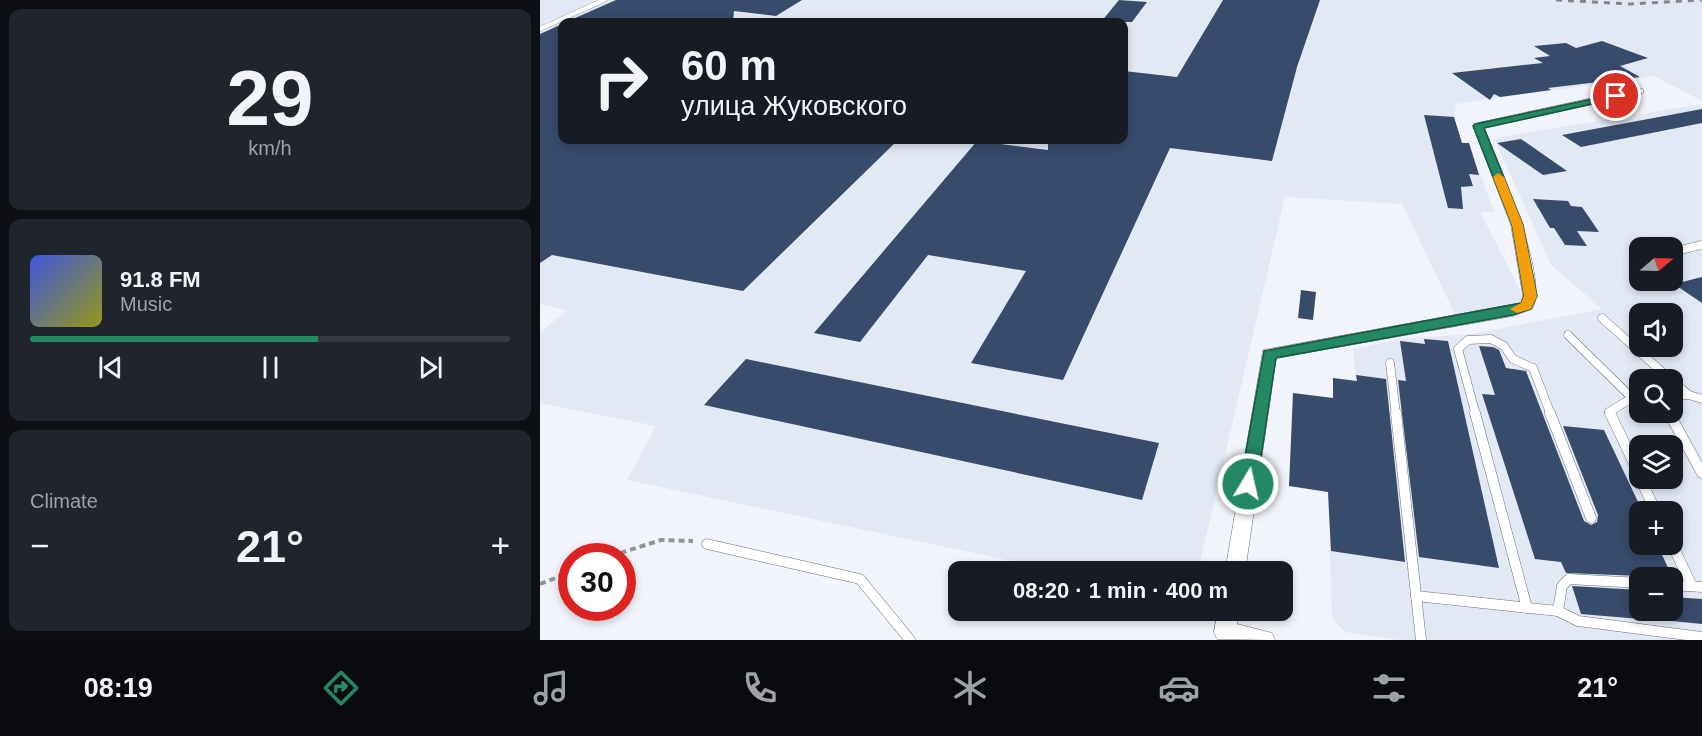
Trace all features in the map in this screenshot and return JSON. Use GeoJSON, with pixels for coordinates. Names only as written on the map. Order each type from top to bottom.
{"type":"FeatureCollection","features":[{"type":"Feature","properties":{"kind":"street"},"geometry":{"type":"LineString","coordinates":[[1237,561],[1269,354],[1527,306],[1530,296],[1517,225],[1478,126],[1639,91]]}},
{"type":"Feature","properties":{"kind":"street"},"geometry":{"type":"LineString","coordinates":[[1226,628],[1264,640]]}},
{"type":"Feature","properties":{"kind":"lane"},"geometry":{"type":"LineString","coordinates":[[564,18],[604,0]]}},
{"type":"Feature","properties":{"kind":"lane"},"geometry":{"type":"LineString","coordinates":[[540,29],[558,21]]}},
{"type":"Feature","properties":{"kind":"lane"},"geometry":{"type":"LineString","coordinates":[[1683,249],[1702,245]]}},
{"type":"Feature","properties":{"kind":"lane"},"geometry":{"type":"LineString","coordinates":[[1602,318],[1660,369]]}},
{"type":"Feature","properties":{"kind":"lane"},"geometry":{"type":"LineString","coordinates":[[1568,335],[1629,392]]}},
{"type":"Feature","properties":{"kind":"lane"},"geometry":{"type":"LineString","coordinates":[[1527,608],[1458,349],[1468,340],[1491,339],[1504,346],[1514,359],[1533,368],[1591,518]]}},
{"type":"Feature","properties":{"kind":"lane"},"geometry":{"type":"LineString","coordinates":[[1390,363],[1421,640]]}},
{"type":"Feature","properties":{"kind":"lane"},"geometry":{"type":"LineString","coordinates":[[1683,390],[1689,395]]}},
{"type":"Feature","properties":{"kind":"lane"},"geometry":{"type":"LineString","coordinates":[[1683,395],[1702,399]]}},
{"type":"Feature","properties":{"kind":"lane"},"geometry":{"type":"LineString","coordinates":[[1629,402],[1609,412],[1629,455]]}},
{"type":"Feature","properties":{"kind":"lane"},"geometry":{"type":"LineString","coordinates":[[1674,423],[1702,472]]}},
{"type":"Feature","properties":{"kind":"lane"},"geometry":{"type":"LineString","coordinates":[[707,544],[860,579],[910,640]]}},
{"type":"Feature","properties":{"kind":"lane"},"geometry":{"type":"LineString","coordinates":[[1679,555],[1697,586]]}},
{"type":"Feature","properties":{"kind":"lane"},"geometry":{"type":"LineString","coordinates":[[1558,611],[1562,586],[1569,579],[1629,582]]}},
{"type":"Feature","properties":{"kind":"lane"},"geometry":{"type":"LineString","coordinates":[[1416,596],[1558,611],[1578,621],[1702,638]]}},
{"type":"Feature","properties":{"kind":"path"},"geometry":{"type":"LineString","coordinates":[[636,547],[666,539],[686,539],[707,544]]}},
{"type":"Feature","properties":{"kind":"path"},"geometry":{"type":"LineString","coordinates":[[540,584],[558,577]]}},
{"type":"Feature","properties":{"kind":"shaded area"},"geometry":{"type":"Polygon","coordinates":[[[540,0],[1702,0],[1702,101],[1654,76],[1456,104],[1454,117],[1462,142],[1469,143],[1494,212],[1480,212],[1522,294],[1522,301],[1514,306],[1452,319],[1454,312],[1402,204],[1285,197],[1200,561],[1012,561],[627,480],[656,426],[540,403],[540,333],[567,310],[540,304],[540,0]]]}},
{"type":"Feature","properties":{"kind":"shaded area"},"geometry":{"type":"Polygon","coordinates":[[[1702,104],[1702,640],[1399,640],[1345,632],[1332,618],[1328,496],[1367,501],[1353,349],[1400,339],[1473,334],[1602,309],[1551,265],[1494,138],[1702,104]]]}},
{"type":"Feature","properties":{"kind":"building"},"geometry":{"type":"Polygon","coordinates":[[[616,0],[802,0],[776,16],[734,11],[733,18],[575,18],[616,0]]]}},
{"type":"Feature","properties":{"kind":"building"},"geometry":{"type":"Polygon","coordinates":[[[1119,0],[1147,2],[1132,22],[1128,22],[1128,18],[1104,18],[1119,0]]]}},
{"type":"Feature","properties":{"kind":"building"},"geometry":{"type":"Polygon","coordinates":[[[1223,0],[1320,0],[1297,67],[1272,161],[1170,148],[1063,380],[971,363],[1026,271],[928,255],[860,342],[814,333],[974,144],[1001,144],[1048,150],[1048,144],[1128,144],[1128,71],[1177,77],[1223,0]]]}},
{"type":"Feature","properties":{"kind":"building"},"geometry":{"type":"Polygon","coordinates":[[[558,26],[558,144],[894,144],[743,291],[552,255],[540,263],[540,34],[558,26]]]}},
{"type":"Feature","properties":{"kind":"building"},"geometry":{"type":"Polygon","coordinates":[[[1602,41],[1648,58],[1620,66],[1640,77],[1548,88],[1551,90],[1500,97],[1494,94],[1490,100],[1452,73],[1543,63],[1534,58],[1550,56],[1534,46],[1566,43],[1576,48],[1602,41]]]}},
{"type":"Feature","properties":{"kind":"building"},"geometry":{"type":"Polygon","coordinates":[[[1702,109],[1702,123],[1581,147],[1562,135],[1702,109]]]}},
{"type":"Feature","properties":{"kind":"building"},"geometry":{"type":"Polygon","coordinates":[[[1424,115],[1454,117],[1462,143],[1469,143],[1479,175],[1469,174],[1473,186],[1461,187],[1463,209],[1448,208],[1424,115]]]}},
{"type":"Feature","properties":{"kind":"building"},"geometry":{"type":"Polygon","coordinates":[[[1521,139],[1567,171],[1543,175],[1497,143],[1521,139]]]}},
{"type":"Feature","properties":{"kind":"building"},"geometry":{"type":"Polygon","coordinates":[[[1533,199],[1568,201],[1571,206],[1582,207],[1599,232],[1577,231],[1587,246],[1565,245],[1554,228],[1550,228],[1533,199]]]}},
{"type":"Feature","properties":{"kind":"building"},"geometry":{"type":"Polygon","coordinates":[[[1702,277],[1702,303],[1683,290],[1683,282],[1702,277]]]}},
{"type":"Feature","properties":{"kind":"building"},"geometry":{"type":"Polygon","coordinates":[[[1301,290],[1316,292],[1313,320],[1298,318],[1301,290]]]}},
{"type":"Feature","properties":{"kind":"building"},"geometry":{"type":"Polygon","coordinates":[[[1424,339],[1448,341],[1499,568],[1419,557],[1398,380],[1406,381],[1400,341],[1425,344],[1424,339]]]}},
{"type":"Feature","properties":{"kind":"building"},"geometry":{"type":"Polygon","coordinates":[[[1479,346],[1499,350],[1506,368],[1526,371],[1584,521],[1591,525],[1597,522],[1598,515],[1563,426],[1604,430],[1629,483],[1629,489],[1632,489],[1638,501],[1629,501],[1629,555],[1662,555],[1668,567],[1629,567],[1629,576],[1566,573],[1561,562],[1535,559],[1482,394],[1495,395],[1479,346]]]}},
{"type":"Feature","properties":{"kind":"building"},"geometry":{"type":"Polygon","coordinates":[[[746,359],[1159,443],[1142,500],[704,405],[746,359]]]}},
{"type":"Feature","properties":{"kind":"building"},"geometry":{"type":"Polygon","coordinates":[[[1356,375],[1386,379],[1405,562],[1331,551],[1328,492],[1289,486],[1293,393],[1333,398],[1333,378],[1357,381],[1356,375]]]}},
{"type":"Feature","properties":{"kind":"building"},"geometry":{"type":"Polygon","coordinates":[[[1572,586],[1629,589],[1629,618],[1581,614],[1572,586]]]}},
{"type":"Feature","properties":{"kind":"building"},"geometry":{"type":"Polygon","coordinates":[[[1683,598],[1702,599],[1702,624],[1672,621],[1683,621],[1683,598]]]}},
{"type":"Feature","properties":{"kind":"railway"},"geometry":{"type":"LineString","coordinates":[[1556,0],[1630,4],[1702,0]]}},
{"type":"Feature","properties":{"kind":"slow traffic"},"geometry":{"type":"LineString","coordinates":[[1498,177],[1517,225],[1530,296],[1527,306],[1517,309]]}},
{"type":"Feature","properties":{"kind":"route"},"geometry":{"type":"LineString","coordinates":[[1248,484],[1269,354],[1527,306],[1530,296],[1517,225],[1478,126],[1616,96]]}}]}
